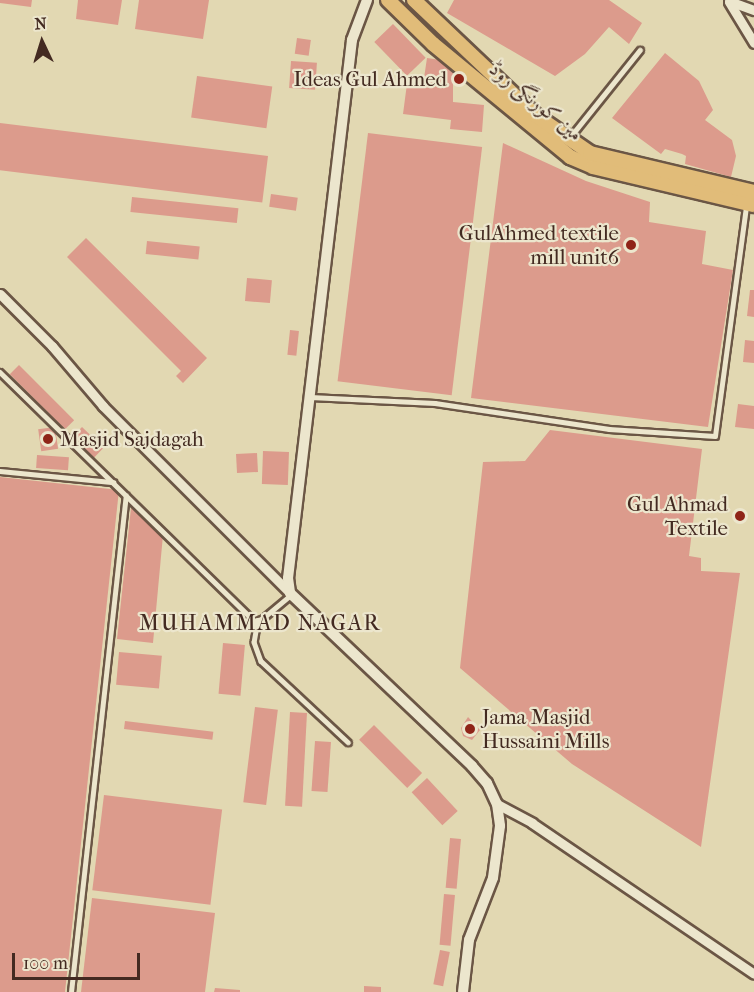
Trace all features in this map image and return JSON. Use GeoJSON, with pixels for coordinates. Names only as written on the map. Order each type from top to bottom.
{"type":"FeatureCollection","features":[{"type":"Feature","properties":{"kind":"main road","name":"مین کورنگی روڈ"},"geometry":{"type":"LineString","coordinates":[[388,0],[433,44],[570,157],[593,167],[752,200]]}},
{"type":"Feature","properties":{"kind":"main road","name":"مین کورنگی روڈ"},"geometry":{"type":"LineString","coordinates":[[414,0],[567,140],[590,153],[752,200]]}},
{"type":"Feature","properties":{"kind":"street"},"geometry":{"type":"LineString","coordinates":[[291,593],[288,578],[352,40],[367,0]]}},
{"type":"Feature","properties":{"kind":"street"},"geometry":{"type":"LineString","coordinates":[[728,1],[754,10]]}},
{"type":"Feature","properties":{"kind":"street"},"geometry":{"type":"LineString","coordinates":[[728,1],[754,43]]}},
{"type":"Feature","properties":{"kind":"street"},"geometry":{"type":"LineString","coordinates":[[0,294],[52,346],[103,406],[487,783],[497,804],[500,826],[493,878],[469,940],[463,992]]}},
{"type":"Feature","properties":{"kind":"street"},"geometry":{"type":"LineString","coordinates":[[497,804],[532,823],[754,974]]}},
{"type":"Feature","properties":{"kind":"lane"},"geometry":{"type":"LineString","coordinates":[[567,140],[640,51]]}},
{"type":"Feature","properties":{"kind":"lane"},"geometry":{"type":"LineString","coordinates":[[310,397],[435,403],[609,429],[715,436],[752,200]]}},
{"type":"Feature","properties":{"kind":"lane"},"geometry":{"type":"LineString","coordinates":[[0,372],[126,496],[258,620]]}},
{"type":"Feature","properties":{"kind":"lane"},"geometry":{"type":"LineString","coordinates":[[0,471],[113,482]]}},
{"type":"Feature","properties":{"kind":"lane"},"geometry":{"type":"LineString","coordinates":[[71,992],[126,496]]}},
{"type":"Feature","properties":{"kind":"lane"},"geometry":{"type":"LineString","coordinates":[[291,593],[258,620],[254,642],[261,661],[348,742]]}},
{"type":"Feature","properties":{"kind":"building"},"geometry":{"type":"Polygon","coordinates":[[[0,0],[32,0],[31,7],[0,3],[0,0]]]}},
{"type":"Feature","properties":{"kind":"building"},"geometry":{"type":"Polygon","coordinates":[[[78,0],[122,0],[118,25],[76,19],[78,0]]]}},
{"type":"Feature","properties":{"kind":"building"},"geometry":{"type":"Polygon","coordinates":[[[139,0],[209,0],[203,39],[135,29],[139,0]]]}},
{"type":"Feature","properties":{"kind":"building"},"geometry":{"type":"Polygon","coordinates":[[[454,0],[609,0],[642,23],[629,44],[609,27],[585,54],[555,76],[447,13],[454,0]]]}},
{"type":"Feature","properties":{"kind":"building"},"geometry":{"type":"Polygon","coordinates":[[[393,24],[426,58],[407,76],[374,42],[393,24]]]}},
{"type":"Feature","properties":{"kind":"building"},"geometry":{"type":"Polygon","coordinates":[[[297,38],[311,40],[309,56],[295,54],[297,38]]]}},
{"type":"Feature","properties":{"kind":"building"},"geometry":{"type":"Polygon","coordinates":[[[665,53],[699,81],[713,110],[705,120],[732,140],[736,156],[731,177],[685,164],[686,156],[682,154],[665,149],[661,154],[612,118],[665,53]]]}},
{"type":"Feature","properties":{"kind":"building"},"geometry":{"type":"Polygon","coordinates":[[[427,58],[441,60],[453,68],[453,102],[484,105],[482,132],[450,129],[451,120],[403,114],[408,76],[424,78],[427,58]]]}},
{"type":"Feature","properties":{"kind":"building"},"geometry":{"type":"Polygon","coordinates":[[[291,61],[317,63],[315,90],[289,88],[291,61]]]}},
{"type":"Feature","properties":{"kind":"building"},"geometry":{"type":"Polygon","coordinates":[[[197,76],[272,87],[266,128],[191,118],[197,76]]]}},
{"type":"Feature","properties":{"kind":"building"},"geometry":{"type":"Polygon","coordinates":[[[0,123],[268,156],[262,203],[0,170],[0,123]]]}},
{"type":"Feature","properties":{"kind":"building"},"geometry":{"type":"Polygon","coordinates":[[[368,133],[482,147],[452,395],[338,381],[368,133]]]}},
{"type":"Feature","properties":{"kind":"building"},"geometry":{"type":"Polygon","coordinates":[[[503,143],[586,181],[650,202],[649,222],[706,231],[702,264],[733,270],[708,427],[471,398],[503,143]]]}},
{"type":"Feature","properties":{"kind":"building"},"geometry":{"type":"Polygon","coordinates":[[[271,194],[298,198],[296,211],[269,207],[271,194]]]}},
{"type":"Feature","properties":{"kind":"building"},"geometry":{"type":"Polygon","coordinates":[[[132,197],[238,208],[237,223],[130,212],[132,197]]]}},
{"type":"Feature","properties":{"kind":"building"},"geometry":{"type":"Polygon","coordinates":[[[86,238],[207,358],[183,383],[176,376],[181,371],[67,257],[86,238]]]}},
{"type":"Feature","properties":{"kind":"building"},"geometry":{"type":"Polygon","coordinates":[[[147,241],[200,247],[198,259],[146,254],[147,241]]]}},
{"type":"Feature","properties":{"kind":"building"},"geometry":{"type":"Polygon","coordinates":[[[247,278],[272,280],[270,303],[245,301],[247,278]]]}},
{"type":"Feature","properties":{"kind":"building"},"geometry":{"type":"Polygon","coordinates":[[[750,290],[754,290],[754,317],[747,316],[750,290]]]}},
{"type":"Feature","properties":{"kind":"building"},"geometry":{"type":"Polygon","coordinates":[[[290,330],[299,331],[296,356],[287,355],[290,330]]]}},
{"type":"Feature","properties":{"kind":"building"},"geometry":{"type":"Polygon","coordinates":[[[745,340],[754,341],[754,363],[743,362],[745,340]]]}},
{"type":"Feature","properties":{"kind":"building"},"geometry":{"type":"Polygon","coordinates":[[[19,365],[74,420],[65,429],[10,374],[19,365]]]}},
{"type":"Feature","properties":{"kind":"building"},"geometry":{"type":"Polygon","coordinates":[[[738,404],[754,406],[754,429],[735,427],[738,404]]]}},
{"type":"Feature","properties":{"kind":"building","name":"Masjid Sajdagah"},"geometry":{"type":"Polygon","coordinates":[[[55,427],[58,449],[41,451],[38,429],[55,427]]]}},
{"type":"Feature","properties":{"kind":"building"},"geometry":{"type":"Polygon","coordinates":[[[82,427],[104,448],[92,459],[71,439],[82,427]]]}},
{"type":"Feature","properties":{"kind":"building"},"geometry":{"type":"Polygon","coordinates":[[[550,430],[702,449],[689,556],[701,558],[701,571],[740,573],[701,847],[572,764],[460,668],[483,462],[525,461],[550,430]]]}},
{"type":"Feature","properties":{"kind":"building"},"geometry":{"type":"Polygon","coordinates":[[[263,451],[289,452],[288,485],[262,484],[263,451]]]}},
{"type":"Feature","properties":{"kind":"building"},"geometry":{"type":"Polygon","coordinates":[[[257,453],[258,472],[237,473],[236,454],[257,453]]]}},
{"type":"Feature","properties":{"kind":"building"},"geometry":{"type":"Polygon","coordinates":[[[37,455],[69,457],[68,470],[36,468],[37,455]]]}},
{"type":"Feature","properties":{"kind":"building"},"geometry":{"type":"Polygon","coordinates":[[[0,477],[119,490],[65,992],[0,992],[0,477]]]}},
{"type":"Feature","properties":{"kind":"building"},"geometry":{"type":"Polygon","coordinates":[[[131,508],[163,535],[153,643],[117,639],[131,508]]]}},
{"type":"Feature","properties":{"kind":"building"},"geometry":{"type":"Polygon","coordinates":[[[223,643],[245,645],[240,696],[219,694],[223,643]]]}},
{"type":"Feature","properties":{"kind":"building"},"geometry":{"type":"Polygon","coordinates":[[[119,652],[162,656],[159,689],[116,685],[119,652]]]}},
{"type":"Feature","properties":{"kind":"building"},"geometry":{"type":"Polygon","coordinates":[[[255,707],[278,710],[266,805],[243,802],[255,707]]]}},
{"type":"Feature","properties":{"kind":"building"},"geometry":{"type":"Polygon","coordinates":[[[290,712],[307,713],[302,807],[285,806],[290,712]]]}},
{"type":"Feature","properties":{"kind":"building","name":"Jama Masjid Hussaini Mills"},"geometry":{"type":"Polygon","coordinates":[[[468,717],[480,730],[472,740],[463,736],[461,728],[468,717]]]}},
{"type":"Feature","properties":{"kind":"building"},"geometry":{"type":"Polygon","coordinates":[[[125,721],[213,732],[212,740],[124,729],[125,721]]]}},
{"type":"Feature","properties":{"kind":"building"},"geometry":{"type":"Polygon","coordinates":[[[374,725],[422,773],[407,788],[359,740],[374,725]]]}},
{"type":"Feature","properties":{"kind":"building"},"geometry":{"type":"Polygon","coordinates":[[[315,741],[331,742],[327,792],[312,791],[315,741]]]}},
{"type":"Feature","properties":{"kind":"building"},"geometry":{"type":"Polygon","coordinates":[[[427,778],[458,811],[442,825],[412,792],[427,778]]]}},
{"type":"Feature","properties":{"kind":"building"},"geometry":{"type":"Polygon","coordinates":[[[104,795],[222,810],[210,905],[92,890],[104,795]]]}},
{"type":"Feature","properties":{"kind":"building"},"geometry":{"type":"Polygon","coordinates":[[[450,838],[461,839],[457,889],[446,888],[450,838]]]}},
{"type":"Feature","properties":{"kind":"building"},"geometry":{"type":"Polygon","coordinates":[[[444,894],[455,895],[451,946],[440,945],[444,894]]]}},
{"type":"Feature","properties":{"kind":"building"},"geometry":{"type":"Polygon","coordinates":[[[92,898],[215,913],[205,992],[81,992],[92,898]]]}},
{"type":"Feature","properties":{"kind":"building"},"geometry":{"type":"Polygon","coordinates":[[[440,950],[450,952],[443,986],[433,984],[440,950]]]}},
{"type":"Feature","properties":{"kind":"building"},"geometry":{"type":"Polygon","coordinates":[[[364,986],[381,987],[381,992],[364,992],[364,986]]]}},
{"type":"Feature","properties":{"kind":"building"},"geometry":{"type":"Polygon","coordinates":[[[215,988],[240,990],[240,992],[214,992],[215,988]]]}},
{"type":"Feature","properties":{"kind":"place","name":"Ideas Gul Ahmed"},"geometry":{"type":"Point","coordinates":[459,79]}},
{"type":"Feature","properties":{"kind":"place","name":"GulAhmed textile mill unit6"},"geometry":{"type":"Point","coordinates":[631,245]}},
{"type":"Feature","properties":{"kind":"place","name":"Masjid Sajdagah"},"geometry":{"type":"Point","coordinates":[48,439]}},
{"type":"Feature","properties":{"kind":"place","name":"Gul Ahmad Textile"},"geometry":{"type":"Point","coordinates":[740,516]}},
{"type":"Feature","properties":{"kind":"place","name":"Jama Masjid Hussaini Mills"},"geometry":{"type":"Point","coordinates":[470,729]}},
{"type":"Feature","properties":{"kind":"district","name":"MUHAMMAD NAGAR"},"geometry":{"type":"Point","coordinates":[260,624]}}]}
